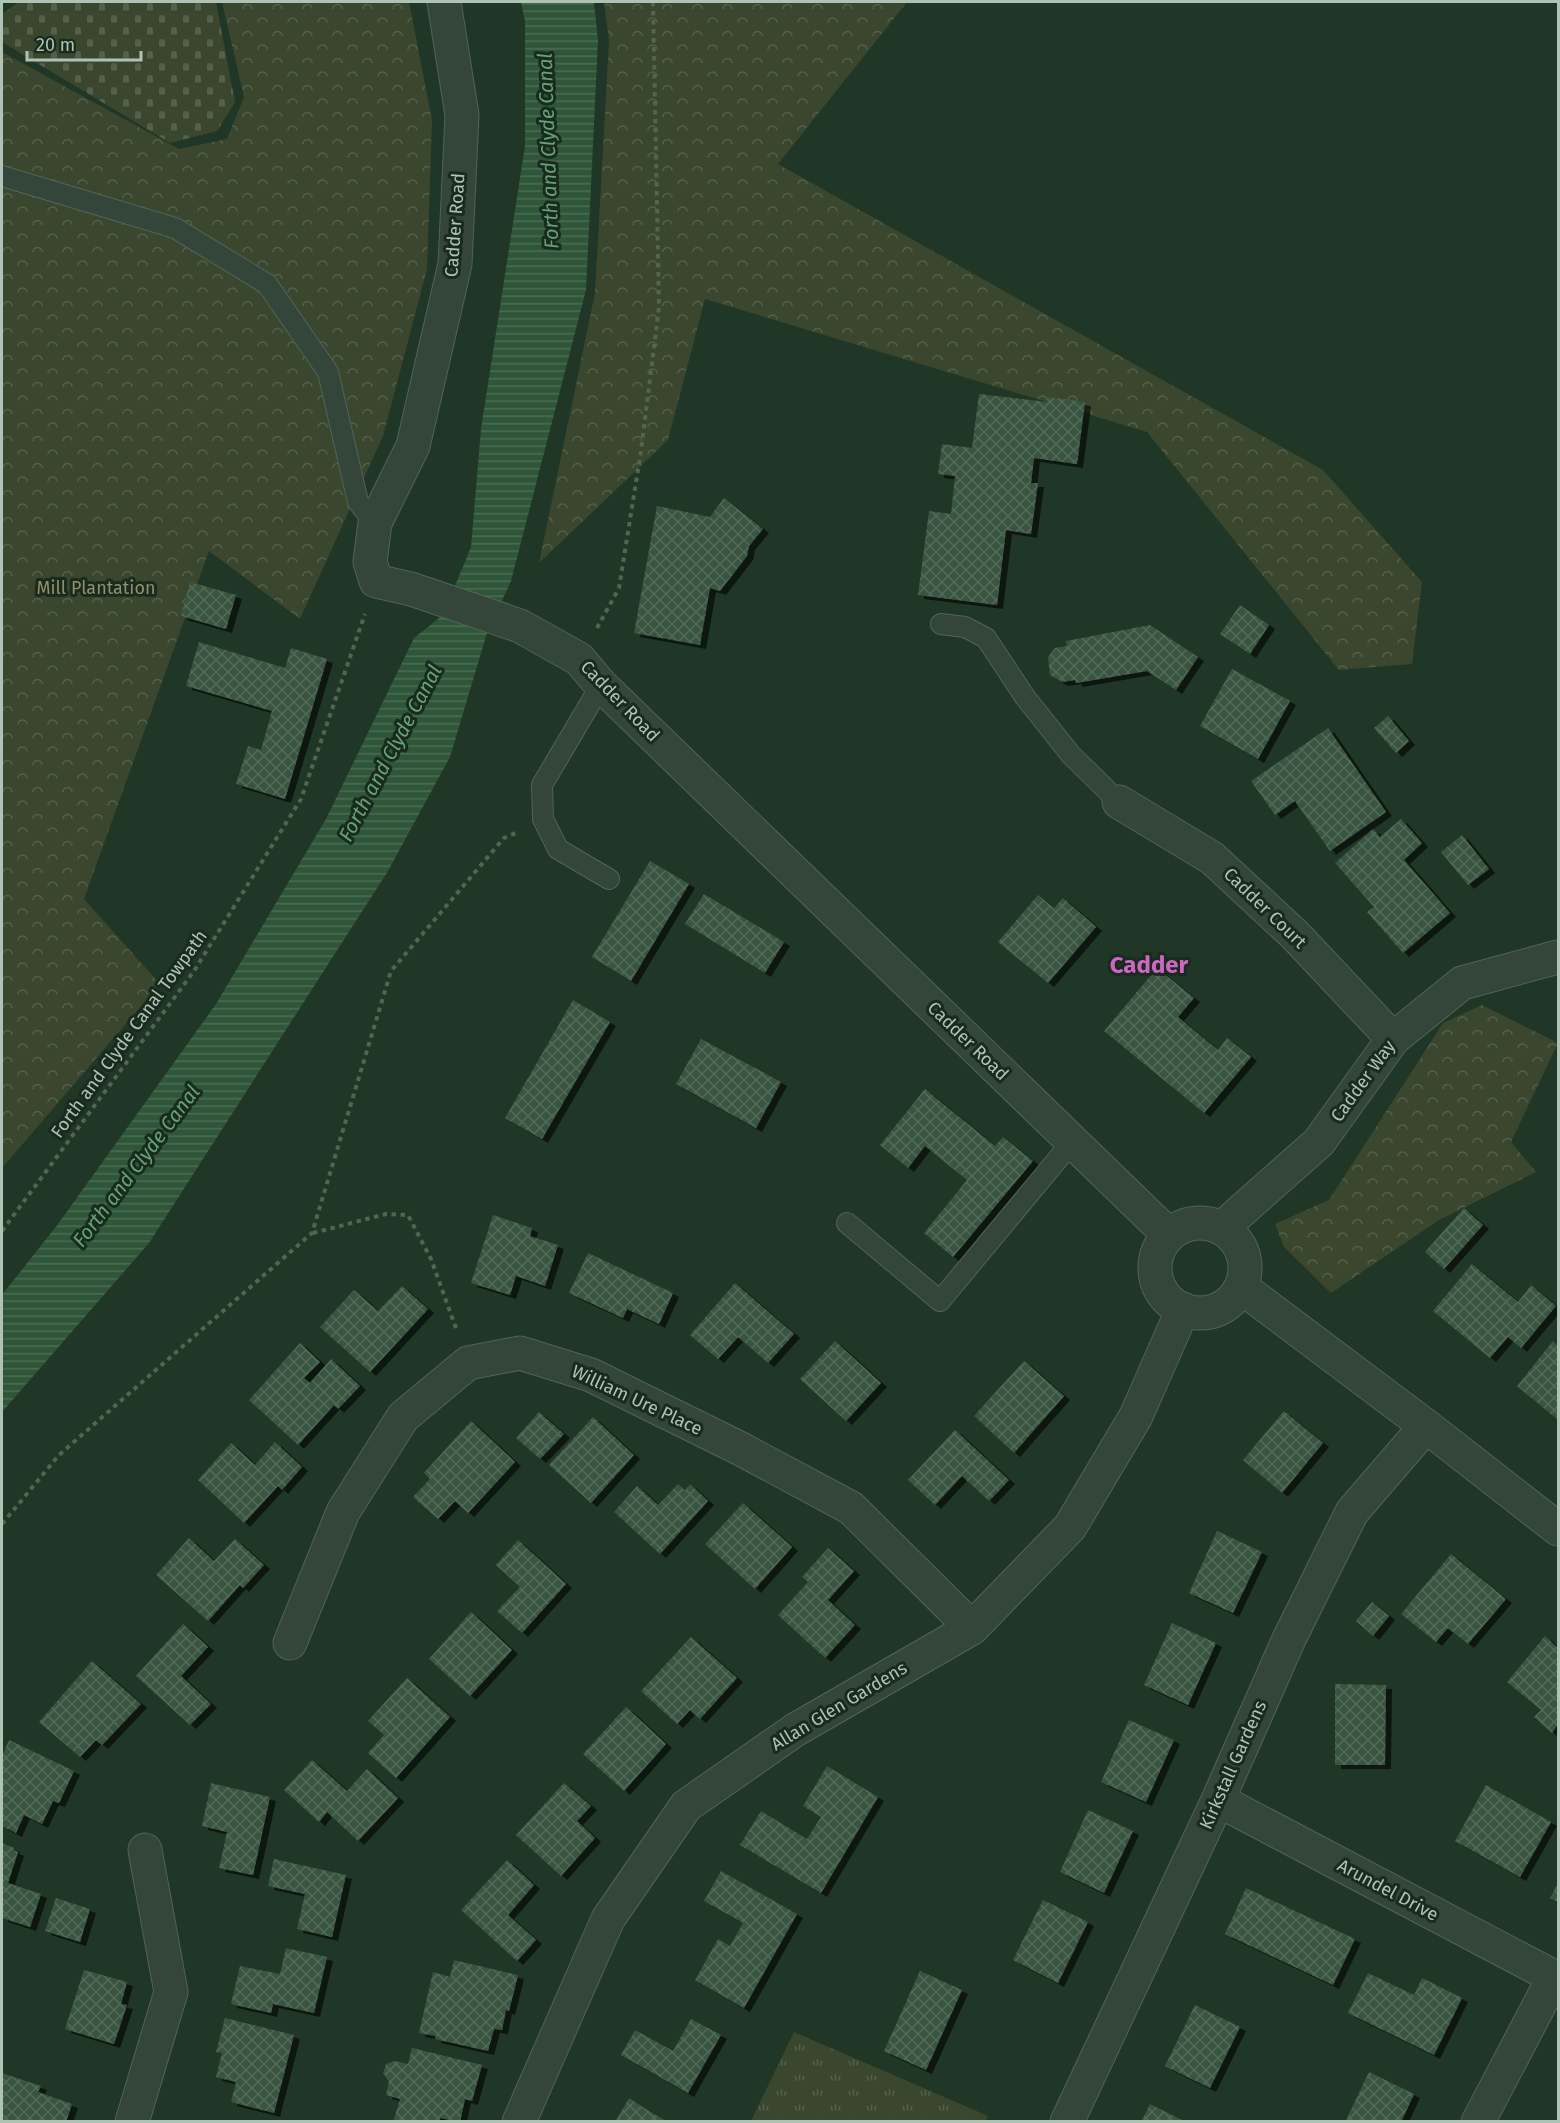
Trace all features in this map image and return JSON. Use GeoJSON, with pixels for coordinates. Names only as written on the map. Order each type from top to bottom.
{"type":"FeatureCollection","features":[{"type":"Feature","properties":{"kind":"street","name":"Cadder Road"},"geometry":{"type":"LineString","coordinates":[[444,2],[462,115],[455,264],[413,446],[375,523],[370,562],[376,580],[411,589],[520,626],[579,659],[601,686],[1169,1235]]}},
{"type":"Feature","properties":{"kind":"street","name":"Cadder Court"},"geometry":{"type":"LineString","coordinates":[[1119,802],[1212,858],[1295,935],[1393,1039]]}},
{"type":"Feature","properties":{"kind":"street","name":"Cadder Way"},"geometry":{"type":"LineString","coordinates":[[1222,1228],[1319,1142],[1393,1039],[1462,983],[1558,957]]}},
{"type":"Feature","properties":{"kind":"street"},"geometry":{"type":"LineString","coordinates":[[1194,1223],[1209,1223],[1222,1228],[1233,1237],[1241,1248],[1245,1261],[1245,1274],[1241,1287],[1233,1298],[1222,1307],[1196,1312],[1183,1309],[1170,1302],[1161,1290],[1156,1276],[1155,1262],[1160,1247],[1169,1235],[1180,1227],[1194,1223]]}},
{"type":"Feature","properties":{"kind":"street"},"geometry":{"type":"LineString","coordinates":[[1241,1287],[1558,1529]]}},
{"type":"Feature","properties":{"kind":"street","name":"Allan Glen Gardens"},"geometry":{"type":"LineString","coordinates":[[519,2121],[608,1919],[686,1806],[795,1730],[972,1628],[1070,1527],[1136,1416],[1183,1309]]}},
{"type":"Feature","properties":{"kind":"street","name":"William Ure Place"},"geometry":{"type":"LineString","coordinates":[[290,1642],[343,1512],[403,1417],[468,1363],[520,1353],[581,1371],[741,1449],[851,1508],[972,1628]]}},
{"type":"Feature","properties":{"kind":"street","name":"Kirkstall Gardens"},"geometry":{"type":"LineString","coordinates":[[1067,2121],[1218,1800],[1288,1639],[1352,1512],[1426,1426]]}},
{"type":"Feature","properties":{"kind":"street","name":"Arundel Drive"},"geometry":{"type":"LineString","coordinates":[[1218,1800],[1556,1978]]}},
{"type":"Feature","properties":{"kind":"street"},"geometry":{"type":"LineString","coordinates":[[132,2121],[171,1992],[145,1850]]}},
{"type":"Feature","properties":{"kind":"street"},"geometry":{"type":"LineString","coordinates":[[1478,2121],[1556,1978]]}},
{"type":"Feature","properties":{"kind":"lane"},"geometry":{"type":"LineString","coordinates":[[2,176],[175,228],[267,284],[328,372],[358,502],[375,523]]}},
{"type":"Feature","properties":{"kind":"lane"},"geometry":{"type":"LineString","coordinates":[[941,624],[965,627],[986,638],[1025,697],[1071,755],[1119,802]]}},
{"type":"Feature","properties":{"kind":"lane"},"geometry":{"type":"LineString","coordinates":[[601,686],[542,785],[543,819],[558,849],[609,879]]}},
{"type":"Feature","properties":{"kind":"lane"},"geometry":{"type":"LineString","coordinates":[[847,1223],[940,1301],[1072,1142]]}},
{"type":"Feature","properties":{"kind":"path"},"geometry":{"type":"LineString","coordinates":[[579,659],[619,588],[640,451],[658,307],[653,2]]}},
{"type":"Feature","properties":{"kind":"path","name":"Forth and Clyde Canal Towpath"},"geometry":{"type":"LineString","coordinates":[[2,1231],[194,971],[301,799],[376,580]]}},
{"type":"Feature","properties":{"kind":"path"},"geometry":{"type":"LineString","coordinates":[[312,1233],[391,971],[504,838],[543,819]]}},
{"type":"Feature","properties":{"kind":"path"},"geometry":{"type":"LineString","coordinates":[[2,1524],[58,1455],[312,1233],[386,1214],[408,1215],[431,1259],[468,1363]]}},
{"type":"Feature","properties":{"kind":"green space"},"geometry":{"type":"Polygon","coordinates":[[[19,2],[216,2],[235,102],[217,131],[170,143],[2,42],[2,14],[19,2]]]}},
{"type":"Feature","properties":{"kind":"green space","name":"Mill Plantation"},"geometry":{"type":"Polygon","coordinates":[[[222,2],[409,2],[432,120],[427,269],[383,436],[300,619],[209,551],[84,899],[160,984],[2,1168],[2,52],[179,149],[227,139],[244,97],[222,2]]]}},
{"type":"Feature","properties":{"kind":"green space"},"geometry":{"type":"Polygon","coordinates":[[[604,2],[907,2],[778,164],[1323,470],[1422,582],[1412,664],[1339,670],[1147,432],[705,299],[668,440],[539,563],[595,293],[609,41],[604,2]]]}},
{"type":"Feature","properties":{"kind":"green space"},"geometry":{"type":"Polygon","coordinates":[[[1482,1005],[1558,1043],[1511,1142],[1536,1172],[1439,1220],[1331,1293],[1284,1247],[1275,1224],[1329,1200],[1443,1023],[1482,1005]]]}},
{"type":"Feature","properties":{"kind":"green space"},"geometry":{"type":"Polygon","coordinates":[[[794,2032],[988,2116],[985,2122],[751,2121],[794,2032]]]}},
{"type":"Feature","properties":{"kind":"water","name":"Forth and Clyde Canal"},"geometry":{"type":"Polygon","coordinates":[[[521,2],[594,2],[598,41],[586,290],[511,581],[487,633],[450,757],[388,871],[149,1243],[2,1412],[2,1295],[58,1224],[216,1004],[326,819],[414,638],[443,615],[471,547],[481,429],[525,146],[525,21],[521,2]]]}},
{"type":"Feature","properties":{"kind":"building"},"geometry":{"type":"Polygon","coordinates":[[[979,394],[1047,402],[1048,397],[1085,402],[1077,464],[1034,458],[1031,483],[1038,483],[1031,534],[1006,530],[997,605],[918,595],[929,511],[951,514],[955,476],[938,474],[942,444],[972,448],[979,394]]]}},
{"type":"Feature","properties":{"kind":"building"},"geometry":{"type":"Polygon","coordinates":[[[724,498],[763,529],[749,546],[747,556],[720,591],[710,588],[700,645],[634,633],[657,506],[710,517],[724,498]]]}},
{"type":"Feature","properties":{"kind":"building"},"geometry":{"type":"Polygon","coordinates":[[[190,582],[236,595],[226,629],[181,616],[190,582]]]}},
{"type":"Feature","properties":{"kind":"building"},"geometry":{"type":"Polygon","coordinates":[[[1240,605],[1269,625],[1250,654],[1220,634],[1240,605]]]}},
{"type":"Feature","properties":{"kind":"building"},"geometry":{"type":"Polygon","coordinates":[[[1150,625],[1198,657],[1176,690],[1147,671],[1076,683],[1075,680],[1062,682],[1050,675],[1048,657],[1055,648],[1067,646],[1066,641],[1150,625]]]}},
{"type":"Feature","properties":{"kind":"building"},"geometry":{"type":"Polygon","coordinates":[[[199,642],[285,668],[291,648],[327,659],[285,799],[236,784],[248,746],[261,750],[272,711],[186,686],[199,642]]]}},
{"type":"Feature","properties":{"kind":"building"},"geometry":{"type":"Polygon","coordinates":[[[1232,669],[1290,701],[1258,759],[1200,726],[1232,669]]]}},
{"type":"Feature","properties":{"kind":"building"},"geometry":{"type":"Polygon","coordinates":[[[1388,716],[1409,741],[1396,753],[1374,728],[1388,716]]]}},
{"type":"Feature","properties":{"kind":"building"},"geometry":{"type":"Polygon","coordinates":[[[1328,728],[1386,812],[1330,851],[1295,801],[1275,815],[1251,781],[1328,728]]]}},
{"type":"Feature","properties":{"kind":"building"},"geometry":{"type":"Polygon","coordinates":[[[1401,819],[1422,843],[1404,860],[1450,913],[1403,953],[1367,912],[1374,907],[1335,863],[1373,829],[1380,837],[1401,819]]]}},
{"type":"Feature","properties":{"kind":"building"},"geometry":{"type":"Polygon","coordinates":[[[1462,835],[1489,869],[1468,885],[1441,852],[1462,835]]]}},
{"type":"Feature","properties":{"kind":"building"},"geometry":{"type":"Polygon","coordinates":[[[650,861],[689,884],[631,981],[592,957],[650,861]]]}},
{"type":"Feature","properties":{"kind":"building"},"geometry":{"type":"Polygon","coordinates":[[[704,894],[784,942],[765,973],[685,924],[704,894]]]}},
{"type":"Feature","properties":{"kind":"building"},"geometry":{"type":"Polygon","coordinates":[[[1038,895],[1054,908],[1063,898],[1096,927],[1048,983],[998,942],[1038,895]]]}},
{"type":"Feature","properties":{"kind":"building"},"geometry":{"type":"Polygon","coordinates":[[[1157,968],[1194,998],[1178,1017],[1218,1050],[1227,1038],[1251,1057],[1204,1113],[1104,1031],[1157,968]]]}},
{"type":"Feature","properties":{"kind":"building"},"geometry":{"type":"Polygon","coordinates":[[[573,1000],[610,1022],[542,1139],[505,1118],[573,1000]]]}},
{"type":"Feature","properties":{"kind":"building"},"geometry":{"type":"Polygon","coordinates":[[[701,1039],[781,1082],[756,1128],[676,1084],[701,1039]]]}},
{"type":"Feature","properties":{"kind":"building"},"geometry":{"type":"Polygon","coordinates":[[[925,1089],[995,1146],[1003,1137],[1033,1161],[953,1257],[924,1233],[967,1180],[925,1146],[908,1168],[880,1145],[925,1089]]]}},
{"type":"Feature","properties":{"kind":"building"},"geometry":{"type":"Polygon","coordinates":[[[1464,1208],[1483,1225],[1444,1269],[1425,1252],[1464,1208]]]}},
{"type":"Feature","properties":{"kind":"building"},"geometry":{"type":"Polygon","coordinates":[[[493,1215],[532,1228],[530,1236],[558,1245],[545,1286],[516,1276],[510,1295],[471,1283],[493,1215]]]}},
{"type":"Feature","properties":{"kind":"building"},"geometry":{"type":"Polygon","coordinates":[[[588,1253],[673,1293],[659,1324],[627,1309],[623,1318],[569,1293],[588,1253]]]}},
{"type":"Feature","properties":{"kind":"building"},"geometry":{"type":"Polygon","coordinates":[[[1472,1264],[1518,1302],[1531,1285],[1556,1306],[1521,1348],[1508,1337],[1490,1358],[1433,1311],[1472,1264]]]}},
{"type":"Feature","properties":{"kind":"building"},"geometry":{"type":"Polygon","coordinates":[[[735,1283],[794,1334],[768,1363],[738,1337],[718,1359],[690,1335],[735,1283]]]}},
{"type":"Feature","properties":{"kind":"building"},"geometry":{"type":"Polygon","coordinates":[[[402,1286],[428,1309],[370,1372],[320,1327],[354,1290],[378,1311],[402,1286]]]}},
{"type":"Feature","properties":{"kind":"building"},"geometry":{"type":"Polygon","coordinates":[[[835,1341],[881,1383],[846,1421],[800,1379],[835,1341]]]}},
{"type":"Feature","properties":{"kind":"building"},"geometry":{"type":"Polygon","coordinates":[[[1553,1341],[1558,1346],[1558,1420],[1517,1386],[1553,1341]]]}},
{"type":"Feature","properties":{"kind":"building"},"geometry":{"type":"Polygon","coordinates":[[[300,1343],[320,1362],[304,1378],[310,1383],[331,1359],[360,1386],[338,1409],[334,1405],[298,1445],[249,1400],[300,1343]]]}},
{"type":"Feature","properties":{"kind":"building"},"geometry":{"type":"Polygon","coordinates":[[[1024,1361],[1064,1396],[1014,1453],[974,1416],[1024,1361]]]}},
{"type":"Feature","properties":{"kind":"building"},"geometry":{"type":"Polygon","coordinates":[[[1284,1411],[1323,1443],[1282,1493],[1243,1460],[1284,1411]]]}},
{"type":"Feature","properties":{"kind":"building"},"geometry":{"type":"Polygon","coordinates":[[[539,1412],[564,1434],[540,1459],[516,1438],[539,1412]]]}},
{"type":"Feature","properties":{"kind":"building"},"geometry":{"type":"Polygon","coordinates":[[[593,1417],[634,1455],[591,1503],[549,1465],[593,1417]]]}},
{"type":"Feature","properties":{"kind":"building"},"geometry":{"type":"Polygon","coordinates":[[[471,1421],[515,1462],[468,1513],[455,1501],[438,1519],[413,1497],[430,1479],[424,1473],[471,1421]]]}},
{"type":"Feature","properties":{"kind":"building"},"geometry":{"type":"Polygon","coordinates":[[[955,1430],[1009,1480],[989,1501],[962,1476],[935,1505],[908,1480],[955,1430]]]}},
{"type":"Feature","properties":{"kind":"building"},"geometry":{"type":"Polygon","coordinates":[[[275,1442],[302,1467],[282,1490],[278,1486],[244,1523],[198,1480],[231,1443],[255,1465],[275,1442]]]}},
{"type":"Feature","properties":{"kind":"building"},"geometry":{"type":"Polygon","coordinates":[[[678,1484],[685,1490],[690,1484],[708,1501],[660,1554],[614,1512],[637,1486],[658,1505],[678,1484]]]}},
{"type":"Feature","properties":{"kind":"building"},"geometry":{"type":"Polygon","coordinates":[[[743,1503],[792,1547],[755,1589],[705,1544],[743,1503]]]}},
{"type":"Feature","properties":{"kind":"building"},"geometry":{"type":"Polygon","coordinates":[[[1217,1531],[1262,1552],[1233,1613],[1189,1593],[1217,1531]]]}},
{"type":"Feature","properties":{"kind":"building"},"geometry":{"type":"Polygon","coordinates":[[[189,1538],[214,1561],[235,1539],[264,1565],[243,1588],[240,1585],[208,1621],[156,1575],[189,1538]]]}},
{"type":"Feature","properties":{"kind":"building"},"geometry":{"type":"Polygon","coordinates":[[[518,1540],[566,1584],[522,1633],[497,1611],[520,1587],[496,1565],[518,1540]]]}},
{"type":"Feature","properties":{"kind":"building"},"geometry":{"type":"Polygon","coordinates":[[[828,1548],[854,1571],[828,1600],[855,1625],[825,1658],[778,1615],[808,1582],[802,1577],[828,1548]]]}},
{"type":"Feature","properties":{"kind":"building"},"geometry":{"type":"Polygon","coordinates":[[[1451,1554],[1506,1599],[1468,1644],[1448,1628],[1436,1642],[1401,1614],[1451,1554]]]}},
{"type":"Feature","properties":{"kind":"building"},"geometry":{"type":"Polygon","coordinates":[[[1372,1602],[1389,1616],[1373,1636],[1356,1621],[1372,1602]]]}},
{"type":"Feature","properties":{"kind":"building"},"geometry":{"type":"Polygon","coordinates":[[[471,1612],[512,1650],[470,1696],[429,1659],[471,1612]]]}},
{"type":"Feature","properties":{"kind":"building"},"geometry":{"type":"Polygon","coordinates":[[[1172,1623],[1216,1643],[1188,1705],[1144,1685],[1172,1623]]]}},
{"type":"Feature","properties":{"kind":"building"},"geometry":{"type":"Polygon","coordinates":[[[183,1624],[208,1647],[181,1676],[211,1704],[190,1725],[136,1676],[183,1624]]]}},
{"type":"Feature","properties":{"kind":"building"},"geometry":{"type":"Polygon","coordinates":[[[1545,1636],[1558,1648],[1558,1724],[1552,1733],[1534,1717],[1541,1710],[1507,1682],[1545,1636]]]}},
{"type":"Feature","properties":{"kind":"building"},"geometry":{"type":"Polygon","coordinates":[[[691,1637],[737,1678],[700,1719],[690,1710],[677,1724],[641,1691],[691,1637]]]}},
{"type":"Feature","properties":{"kind":"building"},"geometry":{"type":"Polygon","coordinates":[[[92,1661],[141,1704],[102,1745],[96,1740],[80,1757],[39,1722],[92,1661]]]}},
{"type":"Feature","properties":{"kind":"building"},"geometry":{"type":"Polygon","coordinates":[[[407,1678],[450,1717],[396,1778],[368,1753],[384,1735],[368,1721],[407,1678]]]}},
{"type":"Feature","properties":{"kind":"building"},"geometry":{"type":"Polygon","coordinates":[[[1335,1684],[1386,1685],[1385,1765],[1335,1765],[1335,1684]]]}},
{"type":"Feature","properties":{"kind":"building"},"geometry":{"type":"Polygon","coordinates":[[[626,1707],[666,1744],[624,1791],[583,1754],[626,1707]]]}},
{"type":"Feature","properties":{"kind":"building"},"geometry":{"type":"Polygon","coordinates":[[[1129,1720],[1174,1740],[1146,1802],[1101,1782],[1129,1720]]]}},
{"type":"Feature","properties":{"kind":"building"},"geometry":{"type":"Polygon","coordinates":[[[9,1740],[74,1771],[59,1803],[53,1801],[42,1824],[24,1815],[16,1833],[2,1826],[2,1756],[9,1740]]]}},
{"type":"Feature","properties":{"kind":"building"},"geometry":{"type":"Polygon","coordinates":[[[312,1760],[347,1791],[367,1769],[398,1798],[358,1841],[327,1812],[319,1822],[284,1790],[312,1760]]]}},
{"type":"Feature","properties":{"kind":"building"},"geometry":{"type":"Polygon","coordinates":[[[827,1766],[878,1797],[821,1893],[740,1845],[761,1811],[807,1839],[821,1817],[803,1806],[827,1766]]]}},
{"type":"Feature","properties":{"kind":"building"},"geometry":{"type":"Polygon","coordinates":[[[211,1783],[270,1797],[253,1875],[219,1868],[227,1832],[202,1826],[211,1783]]]}},
{"type":"Feature","properties":{"kind":"building"},"geometry":{"type":"Polygon","coordinates":[[[564,1783],[591,1806],[577,1821],[595,1838],[561,1876],[516,1835],[564,1783]]]}},
{"type":"Feature","properties":{"kind":"building"},"geometry":{"type":"Polygon","coordinates":[[[1486,1785],[1551,1822],[1520,1877],[1455,1841],[1486,1785]]]}},
{"type":"Feature","properties":{"kind":"building"},"geometry":{"type":"Polygon","coordinates":[[[1088,1810],[1133,1831],[1104,1893],[1060,1872],[1088,1810]]]}},
{"type":"Feature","properties":{"kind":"building"},"geometry":{"type":"Polygon","coordinates":[[[2,1843],[18,1852],[8,1883],[41,1894],[30,1927],[2,1918],[2,1843]]]}},
{"type":"Feature","properties":{"kind":"building"},"geometry":{"type":"Polygon","coordinates":[[[274,1859],[346,1875],[332,1937],[297,1929],[305,1894],[268,1886],[274,1859]]]}},
{"type":"Feature","properties":{"kind":"building"},"geometry":{"type":"Polygon","coordinates":[[[507,1860],[534,1885],[508,1915],[536,1940],[517,1961],[461,1910],[507,1860]]]}},
{"type":"Feature","properties":{"kind":"building"},"geometry":{"type":"Polygon","coordinates":[[[721,1871],[797,1914],[744,2008],[695,1980],[718,1939],[730,1946],[743,1923],[704,1901],[721,1871]]]}},
{"type":"Feature","properties":{"kind":"building"},"geometry":{"type":"Polygon","coordinates":[[[1558,1883],[1558,1902],[1550,1898],[1558,1883]]]}},
{"type":"Feature","properties":{"kind":"building"},"geometry":{"type":"Polygon","coordinates":[[[1246,1888],[1355,1939],[1333,1985],[1225,1934],[1246,1888]]]}},
{"type":"Feature","properties":{"kind":"building"},"geometry":{"type":"Polygon","coordinates":[[[56,1898],[90,1909],[80,1942],[45,1931],[56,1898]]]}},
{"type":"Feature","properties":{"kind":"building"},"geometry":{"type":"Polygon","coordinates":[[[1043,1900],[1088,1922],[1058,1983],[1013,1960],[1043,1900]]]}},
{"type":"Feature","properties":{"kind":"building"},"geometry":{"type":"Polygon","coordinates":[[[286,1948],[327,1957],[314,2013],[273,2004],[271,2013],[231,2004],[240,1966],[280,1974],[286,1948]]]}},
{"type":"Feature","properties":{"kind":"building"},"geometry":{"type":"Polygon","coordinates":[[[454,1960],[518,1975],[502,2030],[494,2029],[488,2051],[419,2033],[433,1972],[450,1977],[454,1960]]]}},
{"type":"Feature","properties":{"kind":"building"},"geometry":{"type":"Polygon","coordinates":[[[84,1970],[127,1982],[121,2004],[127,2005],[114,2044],[65,2029],[84,1970]]]}},
{"type":"Feature","properties":{"kind":"building"},"geometry":{"type":"Polygon","coordinates":[[[920,1971],[962,1990],[926,2070],[884,2051],[920,1971]]]}},
{"type":"Feature","properties":{"kind":"building"},"geometry":{"type":"Polygon","coordinates":[[[1368,1973],[1414,1995],[1422,1978],[1462,1998],[1434,2055],[1348,2013],[1368,1973]]]}},
{"type":"Feature","properties":{"kind":"building"},"geometry":{"type":"Polygon","coordinates":[[[1195,2005],[1240,2027],[1210,2088],[1165,2066],[1195,2005]]]}},
{"type":"Feature","properties":{"kind":"building"},"geometry":{"type":"Polygon","coordinates":[[[225,2018],[294,2035],[274,2113],[231,2102],[236,2082],[216,2077],[222,2053],[216,2052],[225,2018]]]}},
{"type":"Feature","properties":{"kind":"building"},"geometry":{"type":"Polygon","coordinates":[[[691,2019],[721,2035],[688,2093],[621,2055],[635,2030],[673,2051],[691,2019]]]}},
{"type":"Feature","properties":{"kind":"building"},"geometry":{"type":"Polygon","coordinates":[[[412,2048],[482,2065],[472,2101],[465,2099],[460,2122],[440,2118],[439,2122],[393,2122],[400,2099],[386,2095],[389,2081],[383,2073],[386,2064],[395,2061],[408,2064],[412,2048]]]}},
{"type":"Feature","properties":{"kind":"building"},"geometry":{"type":"Polygon","coordinates":[[[1369,2072],[1414,2094],[1401,2122],[1345,2122],[1369,2072]]]}},
{"type":"Feature","properties":{"kind":"building"},"geometry":{"type":"Polygon","coordinates":[[[2,2073],[41,2086],[38,2092],[72,2104],[66,2122],[2,2122],[2,2073]]]}},
{"type":"Feature","properties":{"kind":"building"},"geometry":{"type":"Polygon","coordinates":[[[629,2098],[649,2111],[668,2122],[615,2122],[629,2098]]]}},
{"type":"Feature","properties":{"kind":"building"},"geometry":{"type":"Polygon","coordinates":[[[1150,2104],[1186,2122],[1141,2122],[1150,2104]]]}},
{"type":"Feature","properties":{"kind":"district","name":"Cadder"},"geometry":{"type":"Point","coordinates":[1149,965]}}]}
